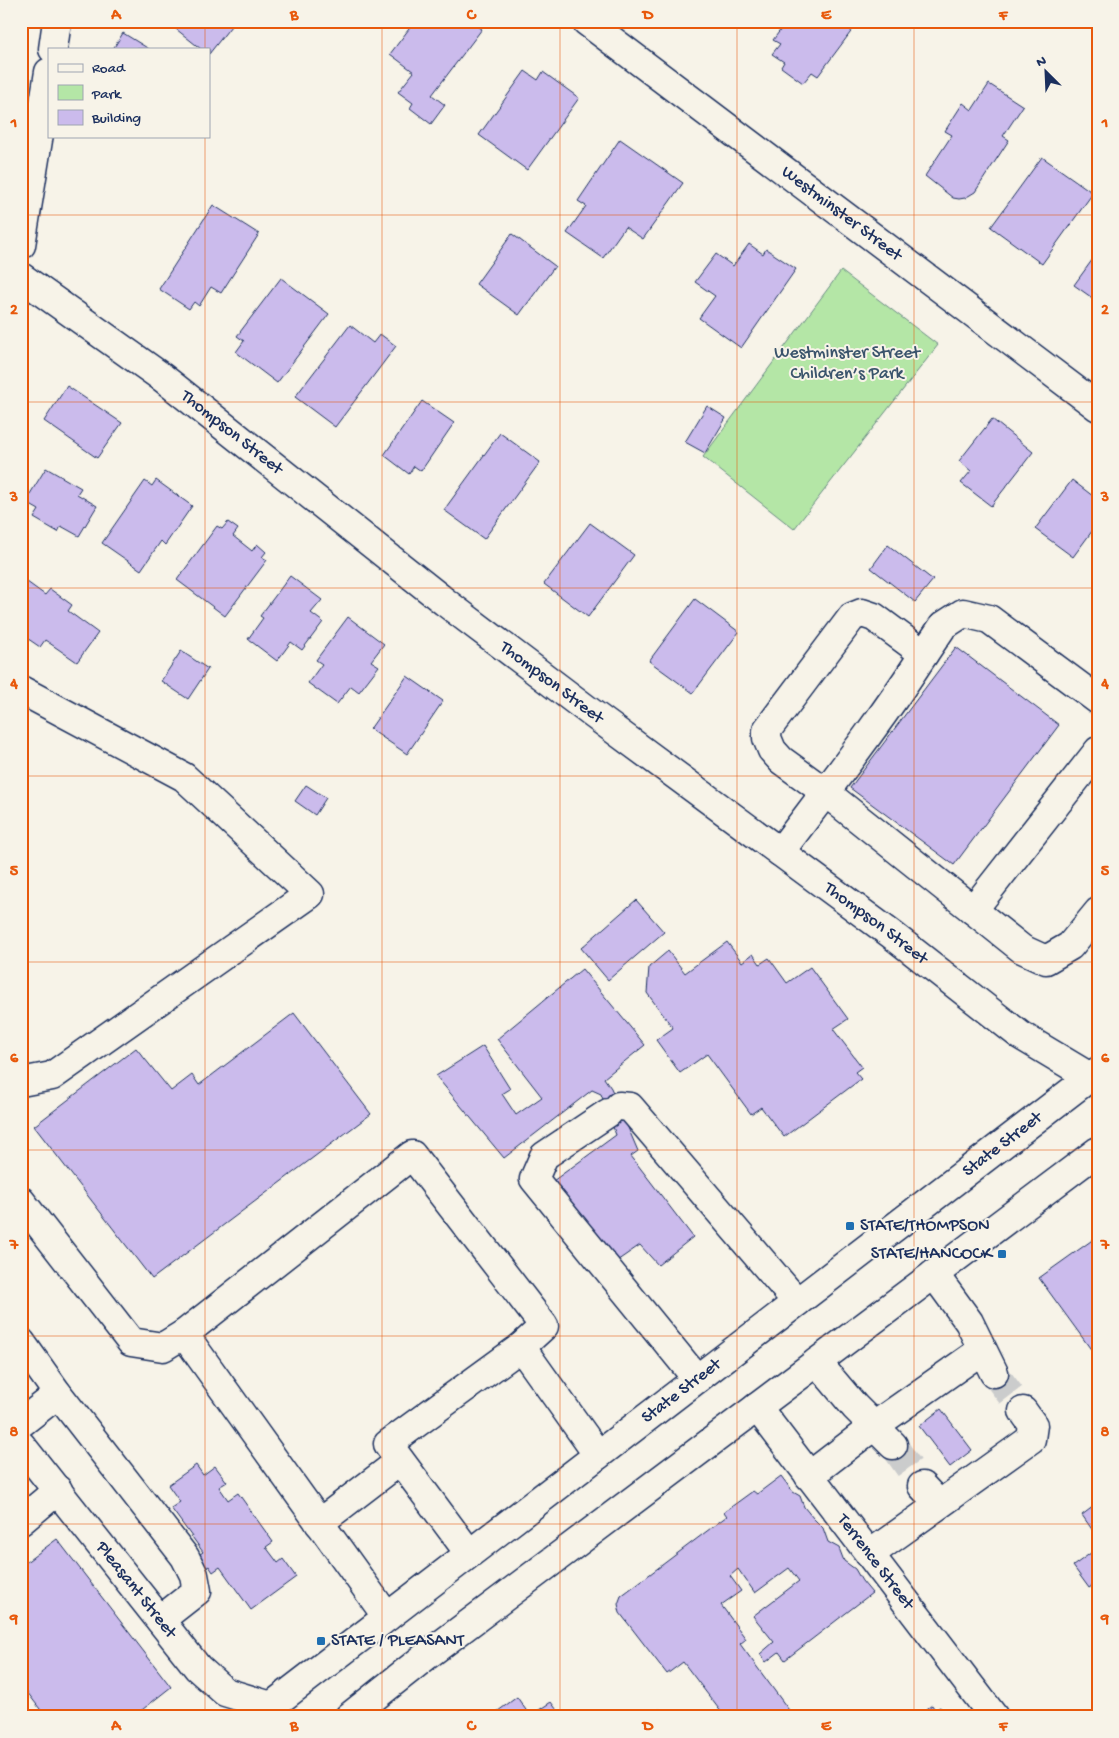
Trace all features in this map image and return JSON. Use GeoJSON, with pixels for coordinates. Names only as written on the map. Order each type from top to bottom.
{"type":"FeatureCollection","features":[{"type":"Feature","properties":{"kind":"main road"},"geometry":{"type":"LineString","coordinates":[[52,48],[57,21]]}},
{"type":"Feature","properties":{"kind":"main road","name":"Westminster Street"},"geometry":{"type":"LineString","coordinates":[[586,21],[1098,407]]}},
{"type":"Feature","properties":{"kind":"main road"},"geometry":{"type":"LineString","coordinates":[[21,246],[48,78]]}},
{"type":"Feature","properties":{"kind":"main road","name":"Thompson Street"},"geometry":{"type":"LineString","coordinates":[[21,277],[163,378],[445,602],[891,934],[1020,1035],[1095,1076]]}},
{"type":"Feature","properties":{"kind":"main road"},"geometry":{"type":"LineString","coordinates":[[924,654],[874,617],[862,613],[852,617],[767,730],[767,738],[772,750],[781,760],[825,792],[1022,949],[1046,960],[1070,946],[1098,912]]}},
{"type":"Feature","properties":{"kind":"main road"},"geometry":{"type":"LineString","coordinates":[[780,852],[943,626],[962,613],[989,619],[1098,700]]}},
{"type":"Feature","properties":{"kind":"main road"},"geometry":{"type":"LineString","coordinates":[[21,690],[184,777],[310,894],[52,1076],[21,1082]]}},
{"type":"Feature","properties":{"kind":"main road"},"geometry":{"type":"LineString","coordinates":[[973,910],[1098,752]]}},
{"type":"Feature","properties":{"kind":"main road","name":"State Street"},"geometry":{"type":"LineString","coordinates":[[265,1713],[697,1378],[1095,1076]]}},
{"type":"Feature","properties":{"kind":"main road"},"geometry":{"type":"LineString","coordinates":[[697,1378],[534,1179],[544,1156],[613,1110],[630,1107],[797,1302]]}},
{"type":"Feature","properties":{"kind":"main road"},"geometry":{"type":"LineString","coordinates":[[349,1717],[442,1644],[1098,1151]]}},
{"type":"Feature","properties":{"kind":"main road"},"geometry":{"type":"LineString","coordinates":[[21,1201],[131,1342],[163,1347],[184,1334],[412,1155],[544,1326],[520,1347],[388,1444],[469,1553]]}},
{"type":"Feature","properties":{"kind":"main road"},"geometry":{"type":"LineString","coordinates":[[809,1476],[884,1436],[988,1361],[969,1322],[934,1274]]}},
{"type":"Feature","properties":{"kind":"main road"},"geometry":{"type":"LineString","coordinates":[[184,1334],[387,1617]]}},
{"type":"Feature","properties":{"kind":"main road"},"geometry":{"type":"LineString","coordinates":[[21,1342],[58,1394],[185,1557],[194,1575],[197,1592],[160,1620]]}},
{"type":"Feature","properties":{"kind":"main road"},"geometry":{"type":"LineString","coordinates":[[520,1347],[598,1455]]}},
{"type":"Feature","properties":{"kind":"main road"},"geometry":{"type":"LineString","coordinates":[[816,1362],[855,1407],[884,1436]]}},
{"type":"Feature","properties":{"kind":"main road"},"geometry":{"type":"LineString","coordinates":[[21,1423],[58,1394]]}},
{"type":"Feature","properties":{"kind":"main road","name":"Terrence Street"},"geometry":{"type":"LineString","coordinates":[[757,1407],[994,1717]]}},
{"type":"Feature","properties":{"kind":"main road"},"geometry":{"type":"LineString","coordinates":[[870,1554],[931,1495],[1031,1439],[1033,1425],[1023,1411]]}},
{"type":"Feature","properties":{"kind":"main road","name":"Pleasant Street"},"geometry":{"type":"LineString","coordinates":[[21,1445],[198,1668],[225,1692],[265,1713]]}},
{"type":"Feature","properties":{"kind":"main road"},"geometry":{"type":"LineString","coordinates":[[319,1523],[400,1461]]}},
{"type":"Feature","properties":{"kind":"main road"},"geometry":{"type":"LineString","coordinates":[[21,1521],[58,1490]]}},
{"type":"Feature","properties":{"kind":"green space","name":"Westminster Street Children’s Park"},"geometry":{"type":"Polygon","coordinates":[[[841,271],[938,345],[794,529],[703,457],[841,271]]]}},
{"type":"Feature","properties":{"kind":"building"},"geometry":{"type":"Polygon","coordinates":[[[166,21],[235,21],[210,53],[210,48],[200,48],[166,21]]]}},
{"type":"Feature","properties":{"kind":"building"},"geometry":{"type":"Polygon","coordinates":[[[415,21],[471,21],[482,29],[432,95],[445,105],[431,124],[410,108],[413,103],[398,92],[414,72],[390,54],[415,21]]]}},
{"type":"Feature","properties":{"kind":"building"},"geometry":{"type":"Polygon","coordinates":[[[787,21],[859,21],[818,76],[812,72],[803,83],[781,67],[784,62],[772,54],[780,44],[773,40],[787,21]]]}},
{"type":"Feature","properties":{"kind":"building"},"geometry":{"type":"Polygon","coordinates":[[[123,33],[147,48],[114,48],[123,33]]]}},
{"type":"Feature","properties":{"kind":"building"},"geometry":{"type":"Polygon","coordinates":[[[525,71],[538,80],[543,72],[579,98],[527,170],[479,135],[525,71]]]}},
{"type":"Feature","properties":{"kind":"building"},"geometry":{"type":"Polygon","coordinates":[[[989,84],[1023,106],[1003,136],[1009,140],[975,192],[965,198],[953,198],[925,176],[952,135],[945,131],[963,103],[972,110],[989,84]]]}},
{"type":"Feature","properties":{"kind":"building"},"geometry":{"type":"Polygon","coordinates":[[[620,139],[683,183],[643,239],[625,227],[603,258],[567,233],[586,206],[578,201],[620,139]]]}},
{"type":"Feature","properties":{"kind":"building"},"geometry":{"type":"Polygon","coordinates":[[[1042,157],[1093,193],[1042,264],[991,227],[1042,157]]]}},
{"type":"Feature","properties":{"kind":"building"},"geometry":{"type":"Polygon","coordinates":[[[213,205],[259,234],[221,293],[211,287],[199,306],[194,302],[189,309],[159,289],[213,205]]]}},
{"type":"Feature","properties":{"kind":"building"},"geometry":{"type":"Polygon","coordinates":[[[512,234],[555,266],[519,315],[476,284],[512,234]]]}},
{"type":"Feature","properties":{"kind":"building"},"geometry":{"type":"Polygon","coordinates":[[[749,244],[763,254],[766,249],[796,269],[741,348],[699,318],[715,296],[695,282],[716,254],[733,266],[749,244]]]}},
{"type":"Feature","properties":{"kind":"building"},"geometry":{"type":"Polygon","coordinates":[[[1098,252],[1098,302],[1074,285],[1098,252]]]}},
{"type":"Feature","properties":{"kind":"building"},"geometry":{"type":"Polygon","coordinates":[[[281,278],[329,314],[277,383],[236,352],[244,341],[237,336],[281,278]]]}},
{"type":"Feature","properties":{"kind":"building"},"geometry":{"type":"Polygon","coordinates":[[[350,325],[373,343],[380,334],[396,346],[335,427],[295,397],[350,325]]]}},
{"type":"Feature","properties":{"kind":"building"},"geometry":{"type":"Polygon","coordinates":[[[67,386],[122,423],[97,458],[44,421],[67,386]]]}},
{"type":"Feature","properties":{"kind":"building"},"geometry":{"type":"Polygon","coordinates":[[[422,401],[454,423],[421,471],[414,466],[409,474],[384,455],[422,401]]]}},
{"type":"Feature","properties":{"kind":"building"},"geometry":{"type":"Polygon","coordinates":[[[707,406],[726,418],[705,453],[685,442],[707,406]]]}},
{"type":"Feature","properties":{"kind":"building"},"geometry":{"type":"Polygon","coordinates":[[[992,419],[1033,452],[991,506],[961,483],[971,471],[959,461],[992,419]]]}},
{"type":"Feature","properties":{"kind":"building"},"geometry":{"type":"Polygon","coordinates":[[[500,433],[540,462],[484,539],[444,510],[500,433]]]}},
{"type":"Feature","properties":{"kind":"building"},"geometry":{"type":"Polygon","coordinates":[[[46,468],[81,488],[77,494],[97,506],[79,536],[61,526],[58,532],[34,518],[39,510],[25,502],[46,468]]]}},
{"type":"Feature","properties":{"kind":"building"},"geometry":{"type":"Polygon","coordinates":[[[156,480],[192,506],[165,545],[161,541],[141,570],[102,543],[145,481],[152,486],[156,480]]]}},
{"type":"Feature","properties":{"kind":"building"},"geometry":{"type":"Polygon","coordinates":[[[1072,480],[1098,500],[1098,523],[1073,557],[1035,529],[1072,480]]]}},
{"type":"Feature","properties":{"kind":"building"},"geometry":{"type":"Polygon","coordinates":[[[228,522],[238,529],[233,536],[252,551],[257,544],[266,552],[262,557],[267,560],[225,616],[177,580],[217,526],[222,529],[228,522]]]}},
{"type":"Feature","properties":{"kind":"building"},"geometry":{"type":"Polygon","coordinates":[[[590,523],[634,555],[588,617],[544,584],[590,523]]]}},
{"type":"Feature","properties":{"kind":"building"},"geometry":{"type":"Polygon","coordinates":[[[888,545],[933,580],[915,602],[871,568],[888,545]]]}},
{"type":"Feature","properties":{"kind":"building"},"geometry":{"type":"Polygon","coordinates":[[[290,576],[322,600],[311,613],[323,622],[302,650],[291,642],[277,661],[248,639],[263,618],[260,616],[290,576]]]}},
{"type":"Feature","properties":{"kind":"building"},"geometry":{"type":"Polygon","coordinates":[[[23,579],[45,595],[50,589],[72,605],[68,611],[98,633],[77,662],[45,640],[40,647],[21,634],[21,582],[23,579]]]}},
{"type":"Feature","properties":{"kind":"building"},"geometry":{"type":"Polygon","coordinates":[[[695,599],[739,632],[693,693],[649,661],[695,599]]]}},
{"type":"Feature","properties":{"kind":"building"},"geometry":{"type":"Polygon","coordinates":[[[348,617],[384,644],[371,661],[379,666],[359,692],[351,686],[337,704],[308,683],[322,664],[316,660],[348,617]]]}},
{"type":"Feature","properties":{"kind":"building"},"geometry":{"type":"Polygon","coordinates":[[[956,647],[1059,725],[954,865],[850,788],[956,647]]]}},
{"type":"Feature","properties":{"kind":"building"},"geometry":{"type":"Polygon","coordinates":[[[181,651],[208,669],[188,699],[161,681],[181,651]]]}},
{"type":"Feature","properties":{"kind":"building"},"geometry":{"type":"Polygon","coordinates":[[[407,676],[443,701],[407,754],[370,729],[407,676]]]}},
{"type":"Feature","properties":{"kind":"building"},"geometry":{"type":"Polygon","coordinates":[[[306,785],[326,798],[315,815],[295,801],[306,785]]]}},
{"type":"Feature","properties":{"kind":"building"},"geometry":{"type":"Polygon","coordinates":[[[636,900],[664,932],[608,980],[581,948],[636,900]]]}},
{"type":"Feature","properties":{"kind":"building"},"geometry":{"type":"Polygon","coordinates":[[[727,942],[742,962],[753,954],[760,964],[769,958],[787,983],[810,967],[848,1019],[833,1029],[862,1067],[855,1072],[861,1079],[784,1137],[761,1107],[751,1114],[707,1054],[680,1073],[656,1040],[673,1028],[647,993],[649,967],[668,951],[685,973],[727,942]]]}},
{"type":"Feature","properties":{"kind":"building"},"geometry":{"type":"Polygon","coordinates":[[[582,969],[645,1045],[604,1078],[611,1088],[638,1151],[631,1156],[693,1237],[658,1265],[640,1245],[614,1263],[553,1181],[616,1135],[601,1094],[592,1090],[504,1158],[436,1076],[483,1046],[510,1089],[502,1094],[516,1115],[542,1097],[497,1039],[582,969]]]}},
{"type":"Feature","properties":{"kind":"building"},"geometry":{"type":"Polygon","coordinates":[[[294,1013],[371,1114],[152,1279],[34,1126],[136,1048],[171,1091],[192,1075],[199,1085],[294,1013]]]}},
{"type":"Feature","properties":{"kind":"building"},"geometry":{"type":"Polygon","coordinates":[[[1098,1236],[1098,1359],[1039,1278],[1098,1236]]]}},
{"type":"Feature","properties":{"kind":"building"},"geometry":{"type":"Polygon","coordinates":[[[941,1409],[972,1450],[950,1467],[919,1426],[941,1409]]]}},
{"type":"Feature","properties":{"kind":"building"},"geometry":{"type":"Polygon","coordinates":[[[196,1465],[203,1475],[215,1466],[227,1482],[219,1487],[228,1500],[238,1493],[273,1542],[266,1547],[278,1563],[283,1559],[296,1577],[251,1610],[220,1567],[213,1572],[209,1566],[202,1571],[193,1559],[203,1552],[171,1508],[180,1502],[168,1485],[196,1465]]]}},
{"type":"Feature","properties":{"kind":"building"},"geometry":{"type":"Polygon","coordinates":[[[781,1476],[793,1492],[800,1496],[804,1507],[823,1528],[828,1542],[839,1548],[844,1561],[855,1569],[872,1593],[785,1660],[779,1652],[766,1662],[760,1654],[774,1642],[753,1616],[799,1581],[789,1568],[755,1593],[738,1569],[730,1576],[741,1591],[721,1605],[746,1639],[740,1644],[794,1717],[725,1717],[683,1662],[667,1674],[620,1613],[618,1604],[621,1596],[727,1516],[724,1512],[753,1491],[757,1494],[781,1476]]]}},
{"type":"Feature","properties":{"kind":"building"},"geometry":{"type":"Polygon","coordinates":[[[1098,1503],[1098,1538],[1082,1515],[1098,1503]]]}},
{"type":"Feature","properties":{"kind":"building"},"geometry":{"type":"Polygon","coordinates":[[[57,1539],[171,1687],[133,1717],[46,1717],[21,1684],[21,1566],[57,1539]]]}},
{"type":"Feature","properties":{"kind":"building"},"geometry":{"type":"Polygon","coordinates":[[[1095,1550],[1098,1553],[1098,1582],[1089,1588],[1073,1566],[1095,1550]]]}},
{"type":"Feature","properties":{"kind":"building"},"geometry":{"type":"Polygon","coordinates":[[[517,1697],[530,1716],[551,1702],[562,1717],[490,1717],[517,1697]]]}},
{"type":"Feature","properties":{"kind":"building"},"geometry":{"type":"Polygon","coordinates":[[[21,1703],[32,1717],[21,1717],[21,1703]]]}},
{"type":"Feature","properties":{"kind":"building"},"geometry":{"type":"Polygon","coordinates":[[[932,1705],[935,1710],[940,1707],[944,1712],[939,1715],[940,1717],[916,1717],[932,1705]]]}},
{"type":"Feature","properties":{"kind":"building"},"geometry":{"type":"Polygon","coordinates":[[[660,1709],[665,1717],[649,1717],[660,1709]]]}},
{"type":"Feature","properties":{"kind":"tunnel"},"geometry":{"type":"LineString","coordinates":[[994,1373],[1023,1411]]}},
{"type":"Feature","properties":{"kind":"tunnel"},"geometry":{"type":"LineString","coordinates":[[893,1445],[922,1486]]}},
{"type":"Feature","properties":{"kind":"place","name":"STATE/THOMPSON"},"geometry":{"type":"Point","coordinates":[850,1226]}},
{"type":"Feature","properties":{"kind":"place","name":"STATE/HANCOCK"},"geometry":{"type":"Point","coordinates":[1002,1254]}},
{"type":"Feature","properties":{"kind":"place","name":"STATE / PLEASANT"},"geometry":{"type":"Point","coordinates":[321,1641]}}]}
